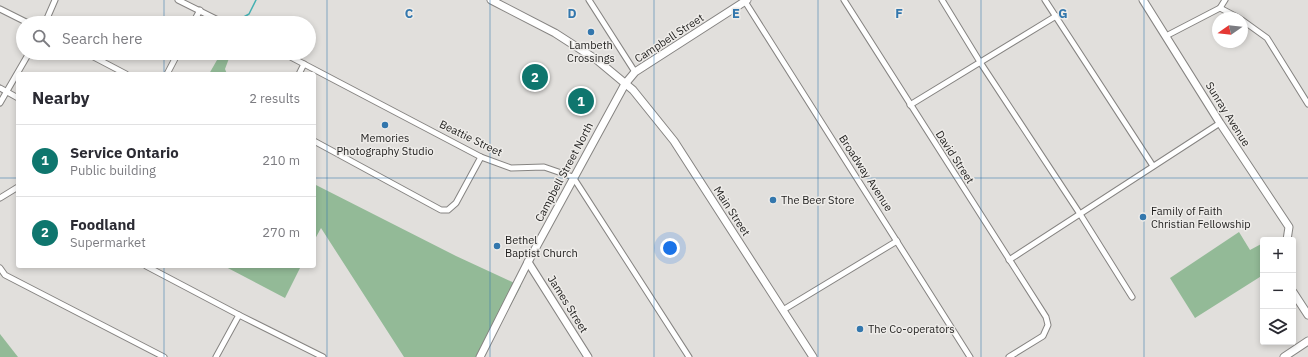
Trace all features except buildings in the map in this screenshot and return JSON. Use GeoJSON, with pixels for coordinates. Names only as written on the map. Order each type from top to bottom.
{"type":"FeatureCollection","features":[{"type":"Feature","properties":{"kind":"street"},"geometry":{"type":"LineString","coordinates":[[48,16],[55,0]]}},
{"type":"Feature","properties":{"kind":"street"},"geometry":{"type":"LineString","coordinates":[[178,0],[211,16]]}},
{"type":"Feature","properties":{"kind":"street","name":"Main Street"},"geometry":{"type":"LineString","coordinates":[[491,0],[555,33],[597,60],[633,90],[674,141],[813,357]]}},
{"type":"Feature","properties":{"kind":"street"},"geometry":{"type":"LineString","coordinates":[[589,0],[635,72]]}},
{"type":"Feature","properties":{"kind":"street","name":"David Street"},"geometry":{"type":"LineString","coordinates":[[844,0],[1046,317],[1048,325],[1043,336],[1008,357]]}},
{"type":"Feature","properties":{"kind":"street"},"geometry":{"type":"LineString","coordinates":[[942,0],[980,62],[1080,214],[1132,297]]}},
{"type":"Feature","properties":{"kind":"street"},"geometry":{"type":"LineString","coordinates":[[1045,0],[1153,166]]}},
{"type":"Feature","properties":{"kind":"street","name":"Sunray Avenue"},"geometry":{"type":"LineString","coordinates":[[1143,0],[1220,123],[1288,227],[1287,237]]}},
{"type":"Feature","properties":{"kind":"street"},"geometry":{"type":"LineString","coordinates":[[1166,36],[1220,8],[1225,0]]}},
{"type":"Feature","properties":{"kind":"street","name":"Campbell Street"},"geometry":{"type":"LineString","coordinates":[[625,84],[635,72],[745,1]]}},
{"type":"Feature","properties":{"kind":"street","name":"Broadway Avenue"},"geometry":{"type":"LineString","coordinates":[[745,1],[970,357]]}},
{"type":"Feature","properties":{"kind":"street"},"geometry":{"type":"LineString","coordinates":[[1220,8],[1228,12]]}},
{"type":"Feature","properties":{"kind":"street"},"geometry":{"type":"LineString","coordinates":[[0,9],[16,17]]}},
{"type":"Feature","properties":{"kind":"street"},"geometry":{"type":"LineString","coordinates":[[197,16],[200,10]]}},
{"type":"Feature","properties":{"kind":"street"},"geometry":{"type":"LineString","coordinates":[[910,105],[1056,16]]}},
{"type":"Feature","properties":{"kind":"street"},"geometry":{"type":"LineString","coordinates":[[1248,24],[1267,38],[1308,104]]}},
{"type":"Feature","properties":{"kind":"street"},"geometry":{"type":"LineString","coordinates":[[18,72],[25,60]]}},
{"type":"Feature","properties":{"kind":"street"},"geometry":{"type":"LineString","coordinates":[[99,60],[122,72]]}},
{"type":"Feature","properties":{"kind":"street"},"geometry":{"type":"LineString","coordinates":[[168,72],[174,60]]}},
{"type":"Feature","properties":{"kind":"street","name":"Beattie Street"},"geometry":{"type":"LineString","coordinates":[[296,60],[482,157],[511,168],[544,167],[573,177]]}},
{"type":"Feature","properties":{"kind":"street"},"geometry":{"type":"LineString","coordinates":[[300,72],[304,64]]}},
{"type":"Feature","properties":{"kind":"street"},"geometry":{"type":"LineString","coordinates":[[0,103],[16,75]]}},
{"type":"Feature","properties":{"kind":"street","name":"Campbell Street North"},"geometry":{"type":"LineString","coordinates":[[480,357],[573,177],[625,84]]}},
{"type":"Feature","properties":{"kind":"street"},"geometry":{"type":"LineString","coordinates":[[0,88],[16,97]]}},
{"type":"Feature","properties":{"kind":"street"},"geometry":{"type":"LineString","coordinates":[[1009,260],[1220,123]]}},
{"type":"Feature","properties":{"kind":"street"},"geometry":{"type":"LineString","coordinates":[[316,142],[441,210],[448,210],[456,203],[482,157]]}},
{"type":"Feature","properties":{"kind":"street"},"geometry":{"type":"LineString","coordinates":[[573,177],[689,357]]}},
{"type":"Feature","properties":{"kind":"street"},"geometry":{"type":"LineString","coordinates":[[0,198],[16,188]]}},
{"type":"Feature","properties":{"kind":"street"},"geometry":{"type":"LineString","coordinates":[[783,310],[898,241]]}},
{"type":"Feature","properties":{"kind":"street","name":"James Street"},"geometry":{"type":"LineString","coordinates":[[528,262],[588,357]]}},
{"type":"Feature","properties":{"kind":"street"},"geometry":{"type":"LineString","coordinates":[[0,268],[5,275],[164,357]]}},
{"type":"Feature","properties":{"kind":"street"},"geometry":{"type":"LineString","coordinates":[[150,268],[311,354],[323,357]]}},
{"type":"Feature","properties":{"kind":"street"},"geometry":{"type":"LineString","coordinates":[[1296,297],[1308,315]]}},
{"type":"Feature","properties":{"kind":"street"},"geometry":{"type":"LineString","coordinates":[[216,357],[239,316]]}},
{"type":"Feature","properties":{"kind":"street"},"geometry":{"type":"LineString","coordinates":[[1284,357],[1308,342]]}},
{"type":"Feature","properties":{"kind":"green space"},"geometry":{"type":"Polygon","coordinates":[[[217,60],[228,60],[225,69],[226,72],[210,72],[217,60]]]}},
{"type":"Feature","properties":{"kind":"green space"},"geometry":{"type":"Polygon","coordinates":[[[316,185],[456,256],[521,286],[483,357],[404,357],[321,228],[316,237],[316,185]]]}},
{"type":"Feature","properties":{"kind":"green space"},"geometry":{"type":"Polygon","coordinates":[[[1239,232],[1250,250],[1260,245],[1260,277],[1195,318],[1170,278],[1239,232]]]}},
{"type":"Feature","properties":{"kind":"green space"},"geometry":{"type":"Polygon","coordinates":[[[228,268],[300,268],[285,298],[228,268]]]}},
{"type":"Feature","properties":{"kind":"green space"},"geometry":{"type":"Polygon","coordinates":[[[0,334],[18,357],[0,357],[0,334]]]}},
{"type":"Feature","properties":{"kind":"waterway"},"geometry":{"type":"LineString","coordinates":[[246,16],[249,14],[256,0]]}},
{"type":"Feature","properties":{"kind":"place","name":"Lambeth Crossings"},"geometry":{"type":"Point","coordinates":[591,32]}},
{"type":"Feature","properties":{"kind":"place","name":"Foodland"},"geometry":{"type":"Point","coordinates":[535,77]}},
{"type":"Feature","properties":{"kind":"place","name":"Service Ontario"},"geometry":{"type":"Point","coordinates":[581,101]}},
{"type":"Feature","properties":{"kind":"place","name":"Memories Photography Studio"},"geometry":{"type":"Point","coordinates":[385,125]}},
{"type":"Feature","properties":{"kind":"place","name":"The Beer Store"},"geometry":{"type":"Point","coordinates":[773,200]}},
{"type":"Feature","properties":{"kind":"place","name":"Family of Faith Christian Fellowship"},"geometry":{"type":"Point","coordinates":[1143,217]}},
{"type":"Feature","properties":{"kind":"place","name":"Bethel Baptist Church"},"geometry":{"type":"Point","coordinates":[497,246]}},
{"type":"Feature","properties":{"kind":"place","name":"The Co-operators"},"geometry":{"type":"Point","coordinates":[860,329]}}]}
